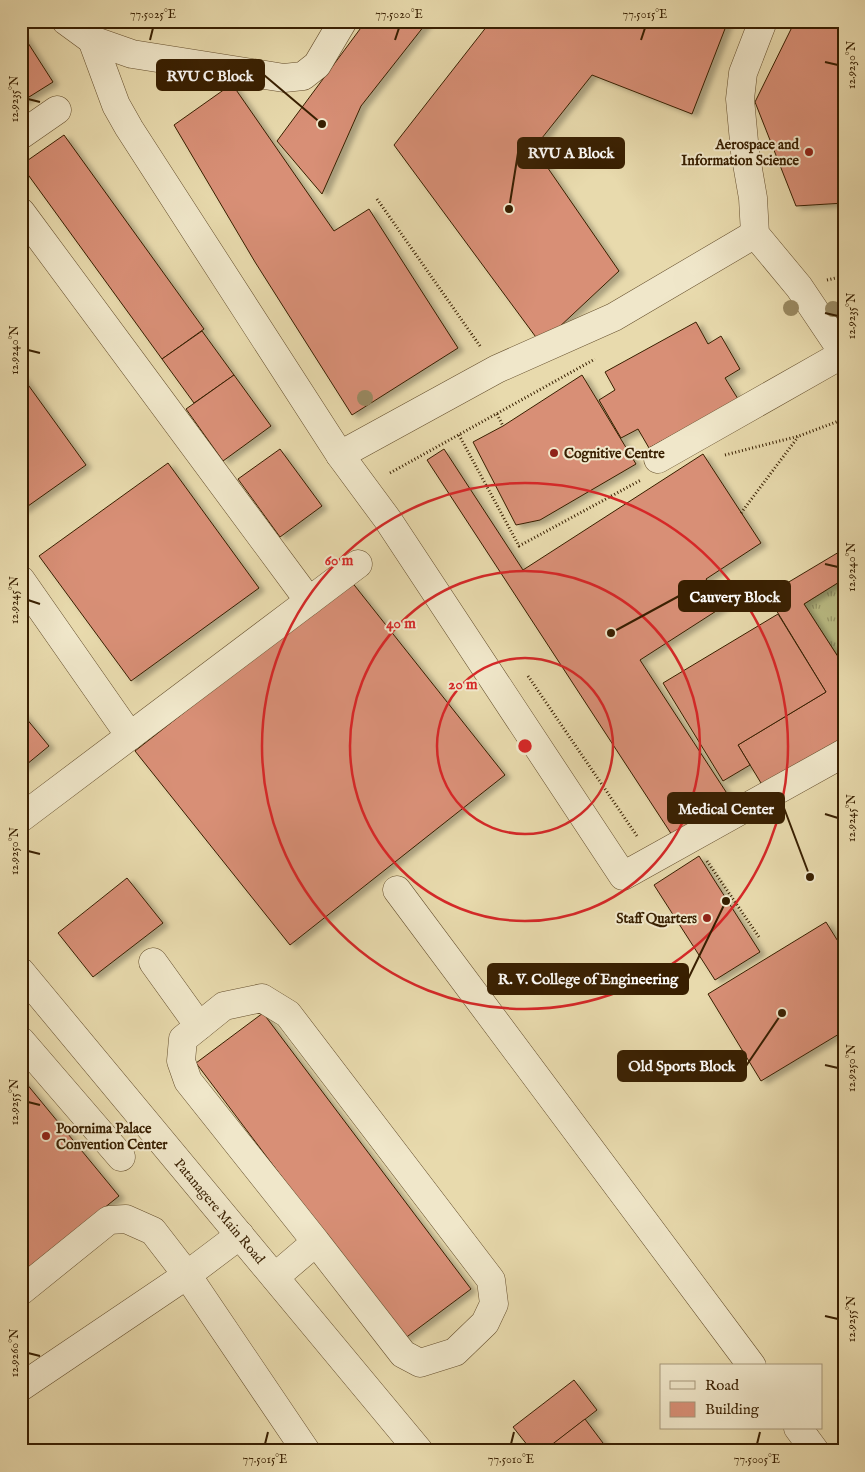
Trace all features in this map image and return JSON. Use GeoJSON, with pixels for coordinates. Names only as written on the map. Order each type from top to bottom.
{"type":"FeatureCollection","features":[{"type":"Feature","properties":{"kind":"street"},"geometry":{"type":"LineString","coordinates":[[66,21],[92,40],[132,54],[284,78],[303,76],[317,65],[343,21]]}},
{"type":"Feature","properties":{"kind":"street"},"geometry":{"type":"LineString","coordinates":[[653,468],[844,354],[799,287],[755,234],[753,198],[745,152],[740,99],[743,73],[763,21]]}},
{"type":"Feature","properties":{"kind":"street"},"geometry":{"type":"LineString","coordinates":[[92,40],[116,105],[129,128],[340,455],[388,520],[623,876],[844,753]]}},
{"type":"Feature","properties":{"kind":"street"},"geometry":{"type":"LineString","coordinates":[[21,135],[57,110]]}},
{"type":"Feature","properties":{"kind":"street"},"geometry":{"type":"LineString","coordinates":[[21,212],[310,601]]}},
{"type":"Feature","properties":{"kind":"street"},"geometry":{"type":"LineString","coordinates":[[340,455],[496,369],[614,317],[755,234]]}},
{"type":"Feature","properties":{"kind":"street"},"geometry":{"type":"LineString","coordinates":[[21,818],[358,564]]}},
{"type":"Feature","properties":{"kind":"street"},"geometry":{"type":"LineString","coordinates":[[21,580],[130,736]]}},
{"type":"Feature","properties":{"kind":"street"},"geometry":{"type":"LineString","coordinates":[[397,890],[751,1364]]}},
{"type":"Feature","properties":{"kind":"street"},"geometry":{"type":"LineString","coordinates":[[153,962],[199,1026]]}},
{"type":"Feature","properties":{"kind":"street","name":"Patanagere Main Road"},"geometry":{"type":"LineString","coordinates":[[21,972],[418,1451]]}},
{"type":"Feature","properties":{"kind":"street"},"geometry":{"type":"LineString","coordinates":[[262,998],[288,1014],[491,1280],[494,1304],[485,1323],[456,1352],[420,1363],[403,1354],[316,1242],[188,1081],[181,1061],[183,1039],[224,1006],[262,998]]}},
{"type":"Feature","properties":{"kind":"street"},"geometry":{"type":"LineString","coordinates":[[21,1041],[120,1157]]}},
{"type":"Feature","properties":{"kind":"street"},"geometry":{"type":"LineString","coordinates":[[21,1291],[109,1220],[126,1219],[153,1231],[187,1276],[306,1451]]}},
{"type":"Feature","properties":{"kind":"street"},"geometry":{"type":"LineString","coordinates":[[21,1386],[187,1276],[240,1235]]}},
{"type":"Feature","properties":{"kind":"street"},"geometry":{"type":"LineString","coordinates":[[275,1278],[316,1242]]}},
{"type":"Feature","properties":{"kind":"street"},"geometry":{"type":"LineString","coordinates":[[799,1430],[815,1451]]}},
{"type":"Feature","properties":{"kind":"path"},"geometry":{"type":"LineString","coordinates":[[377,199],[496,369]]}},
{"type":"Feature","properties":{"kind":"path"},"geometry":{"type":"LineString","coordinates":[[390,473],[603,355]]}},
{"type":"Feature","properties":{"kind":"path"},"geometry":{"type":"LineString","coordinates":[[497,414],[503,426]]}},
{"type":"Feature","properties":{"kind":"path"},"geometry":{"type":"LineString","coordinates":[[721,452],[727,456],[799,436],[844,419]]}},
{"type":"Feature","properties":{"kind":"path"},"geometry":{"type":"LineString","coordinates":[[459,435],[519,546],[653,468]]}},
{"type":"Feature","properties":{"kind":"path"},"geometry":{"type":"LineString","coordinates":[[741,513],[799,436]]}},
{"type":"Feature","properties":{"kind":"path"},"geometry":{"type":"LineString","coordinates":[[692,838],[759,937]]}},
{"type":"Feature","properties":{"kind":"green space"},"geometry":{"type":"Polygon","coordinates":[[[844,579],[844,666],[804,604],[844,579]]]}},
{"type":"Feature","properties":{"kind":"building"},"geometry":{"type":"Polygon","coordinates":[[[366,21],[428,21],[361,106],[322,194],[277,141],[366,21]]]}},
{"type":"Feature","properties":{"kind":"building"},"geometry":{"type":"Polygon","coordinates":[[[491,21],[728,21],[692,114],[592,75],[534,148],[619,271],[541,344],[394,145],[491,21]]]}},
{"type":"Feature","properties":{"kind":"building","name":"Aerospace and Information Science"},"geometry":{"type":"Polygon","coordinates":[[[795,21],[844,21],[844,203],[796,206],[755,102],[795,21]]]}},
{"type":"Feature","properties":{"kind":"building"},"geometry":{"type":"Polygon","coordinates":[[[21,32],[53,82],[21,102],[21,32]]]}},
{"type":"Feature","properties":{"kind":"building"},"geometry":{"type":"Polygon","coordinates":[[[232,84],[334,231],[369,209],[458,348],[352,415],[255,262],[174,125],[232,84]]]}},
{"type":"Feature","properties":{"kind":"building"},"geometry":{"type":"Polygon","coordinates":[[[64,135],[204,329],[162,359],[21,165],[64,135]]]}},
{"type":"Feature","properties":{"kind":"building"},"geometry":{"type":"Polygon","coordinates":[[[696,322],[708,344],[721,336],[740,369],[725,378],[738,399],[649,448],[638,429],[621,438],[599,400],[615,390],[605,372],[696,322]]]}},
{"type":"Feature","properties":{"kind":"building"},"geometry":{"type":"Polygon","coordinates":[[[202,331],[234,375],[194,403],[162,359],[202,331]]]}},
{"type":"Feature","properties":{"kind":"building"},"geometry":{"type":"Polygon","coordinates":[[[21,375],[86,465],[21,511],[21,375]]]}},
{"type":"Feature","properties":{"kind":"building"},"geometry":{"type":"Polygon","coordinates":[[[234,375],[271,426],[223,461],[186,409],[234,375]]]}},
{"type":"Feature","properties":{"kind":"building","name":"Cognitive Centre"},"geometry":{"type":"Polygon","coordinates":[[[582,375],[636,464],[540,520],[516,525],[473,442],[503,426],[582,375]]]}},
{"type":"Feature","properties":{"kind":"building"},"geometry":{"type":"Polygon","coordinates":[[[280,449],[322,506],[280,537],[238,479],[280,449]]]}},
{"type":"Feature","properties":{"kind":"building"},"geometry":{"type":"Polygon","coordinates":[[[444,449],[523,570],[703,454],[761,543],[706,579],[724,606],[640,660],[730,798],[672,835],[427,460],[444,449]]]}},
{"type":"Feature","properties":{"kind":"building"},"geometry":{"type":"Polygon","coordinates":[[[168,463],[259,588],[131,681],[39,556],[168,463]]]}},
{"type":"Feature","properties":{"kind":"building"},"geometry":{"type":"Polygon","coordinates":[[[844,549],[844,579],[804,604],[844,666],[844,740],[764,788],[738,745],[826,692],[767,595],[844,549]]]}},
{"type":"Feature","properties":{"kind":"building"},"geometry":{"type":"Polygon","coordinates":[[[351,581],[505,775],[290,945],[135,751],[351,581]]]}},
{"type":"Feature","properties":{"kind":"building"},"geometry":{"type":"Polygon","coordinates":[[[778,614],[826,692],[738,745],[750,765],[723,781],[663,683],[778,614]]]}},
{"type":"Feature","properties":{"kind":"building"},"geometry":{"type":"Polygon","coordinates":[[[21,712],[49,746],[21,769],[21,712]]]}},
{"type":"Feature","properties":{"kind":"building","name":"Staff Quarters"},"geometry":{"type":"Polygon","coordinates":[[[699,856],[760,952],[715,980],[654,885],[699,856]]]}},
{"type":"Feature","properties":{"kind":"building"},"geometry":{"type":"Polygon","coordinates":[[[127,878],[163,923],[93,977],[58,933],[127,878]]]}},
{"type":"Feature","properties":{"kind":"building"},"geometry":{"type":"Polygon","coordinates":[[[826,922],[844,951],[844,1031],[761,1081],[708,994],[826,922]]]}},
{"type":"Feature","properties":{"kind":"building"},"geometry":{"type":"Polygon","coordinates":[[[263,1013],[471,1289],[404,1339],[196,1063],[263,1013]]]}},
{"type":"Feature","properties":{"kind":"building","name":"Poornima Palace Convention Center"},"geometry":{"type":"Polygon","coordinates":[[[21,1077],[119,1196],[21,1275],[21,1077]]]}},
{"type":"Feature","properties":{"kind":"building"},"geometry":{"type":"Polygon","coordinates":[[[574,1380],[597,1410],[544,1451],[532,1451],[513,1427],[574,1380]]]}},
{"type":"Feature","properties":{"kind":"building"},"geometry":{"type":"Polygon","coordinates":[[[585,1419],[609,1451],[554,1451],[550,1446],[585,1419]]]}},
{"type":"Feature","properties":{"kind":"place","name":"RVU C Block"},"geometry":{"type":"Point","coordinates":[322,124]}},
{"type":"Feature","properties":{"kind":"place","name":"Aerospace and Information Science"},"geometry":{"type":"Point","coordinates":[809,152]}},
{"type":"Feature","properties":{"kind":"place","name":"RVU A Block"},"geometry":{"type":"Point","coordinates":[509,209]}},
{"type":"Feature","properties":{"kind":"place","name":"Cognitive Centre"},"geometry":{"type":"Point","coordinates":[554,453]}},
{"type":"Feature","properties":{"kind":"place","name":"Cauvery Block"},"geometry":{"type":"Point","coordinates":[611,633]}},
{"type":"Feature","properties":{"kind":"place","name":"Medical Center"},"geometry":{"type":"Point","coordinates":[810,877]}},
{"type":"Feature","properties":{"kind":"place","name":"R. V. College of Engineering"},"geometry":{"type":"Point","coordinates":[726,901]}},
{"type":"Feature","properties":{"kind":"place","name":"Staff Quarters"},"geometry":{"type":"Point","coordinates":[707,918]}},
{"type":"Feature","properties":{"kind":"place","name":"Old Sports Block"},"geometry":{"type":"Point","coordinates":[782,1013]}},
{"type":"Feature","properties":{"kind":"place","name":"Poornima Palace Convention Center"},"geometry":{"type":"Point","coordinates":[46,1136]}}]}
